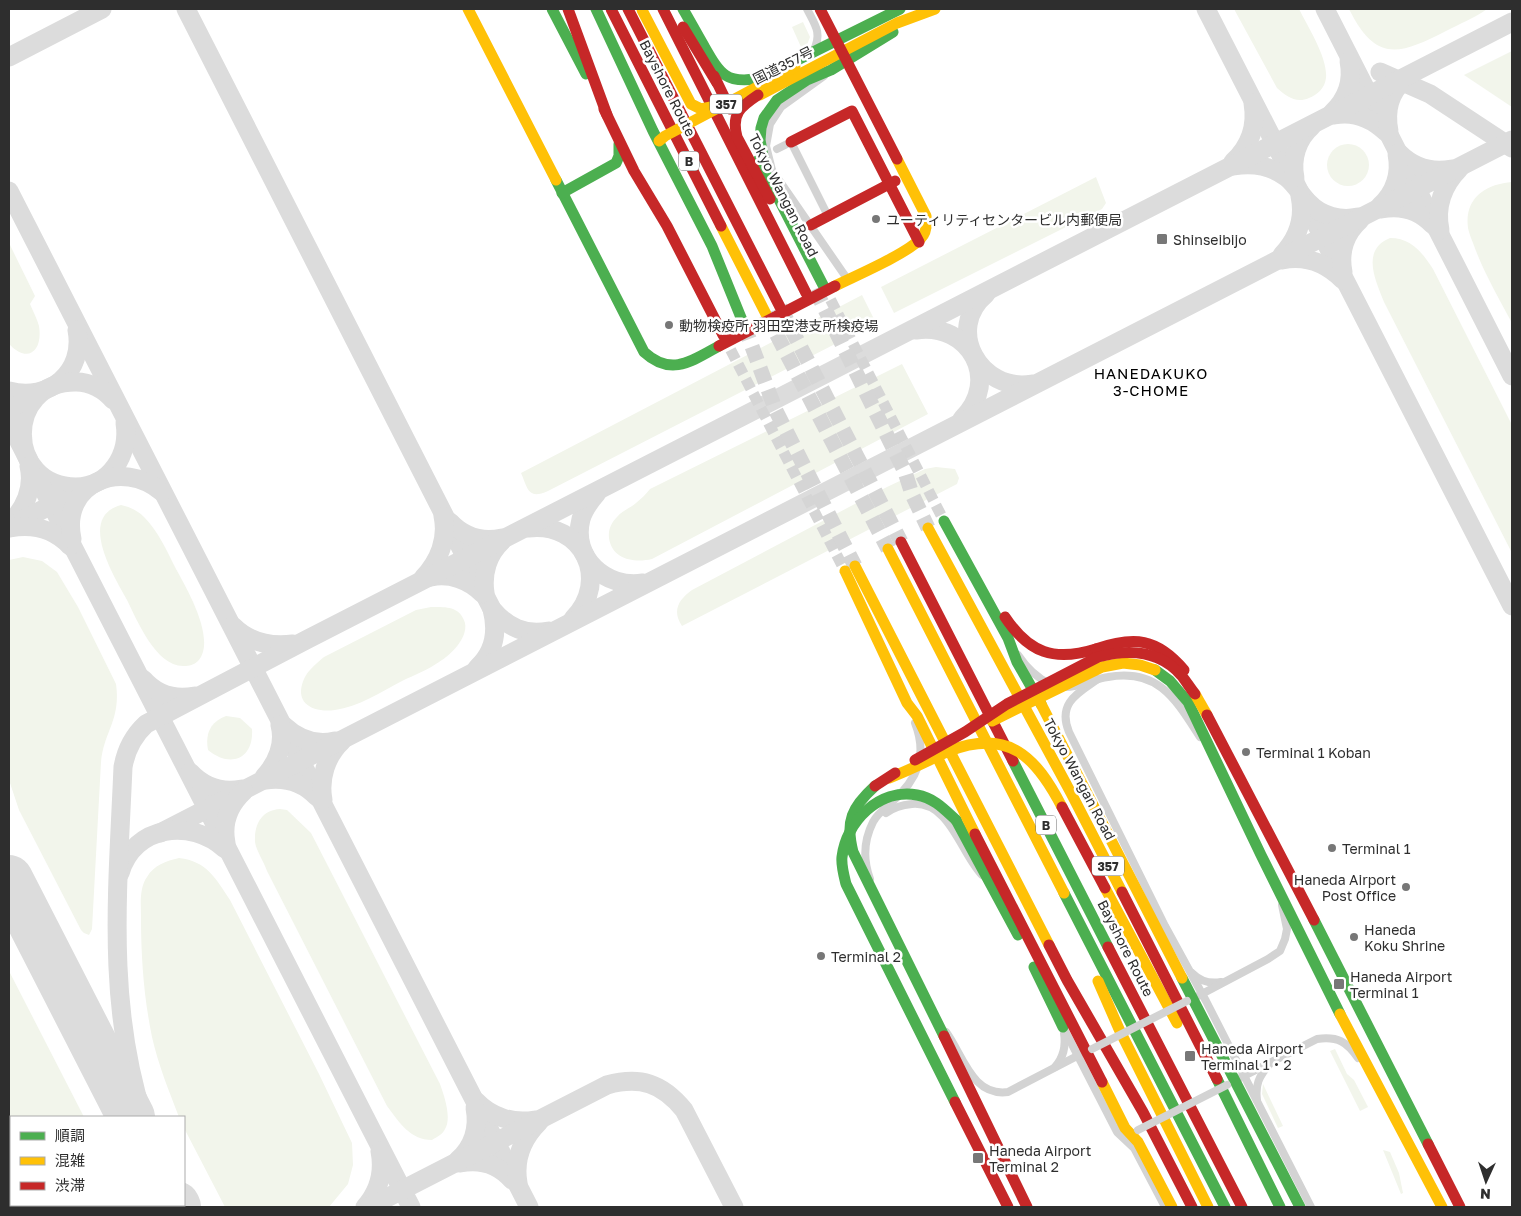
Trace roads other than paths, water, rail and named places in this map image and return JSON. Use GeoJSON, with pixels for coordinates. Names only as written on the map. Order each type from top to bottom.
{"type":"FeatureCollection","features":[{"type":"Feature","properties":{"kind":"main road"},"geometry":{"type":"LineString","coordinates":[[468,9],[641,346],[652,360],[662,365],[680,366],[721,340],[820,288],[848,280],[920,242],[926,230],[928,222],[926,216],[820,9]]}},
{"type":"Feature","properties":{"kind":"main road"},"geometry":{"type":"LineString","coordinates":[[552,9],[634,172],[667,226],[721,340]]}},
{"type":"Feature","properties":{"kind":"main road"},"geometry":{"type":"LineString","coordinates":[[568,9],[576,34],[599,88],[607,115]]}},
{"type":"Feature","properties":{"kind":"main road"},"geometry":{"type":"LineString","coordinates":[[596,9],[659,142],[712,246],[744,325]]}},
{"type":"Feature","properties":{"kind":"main road","name":"Bayshore Route"},"geometry":{"type":"LineString","coordinates":[[611,9],[766,314]]}},
{"type":"Feature","properties":{"kind":"main road","name":"Bayshore Route"},"geometry":{"type":"LineString","coordinates":[[628,9],[780,307]]}},
{"type":"Feature","properties":{"kind":"main road"},"geometry":{"type":"LineString","coordinates":[[642,9],[691,104],[697,108],[705,109],[734,99]]}},
{"type":"Feature","properties":{"kind":"main road"},"geometry":{"type":"LineString","coordinates":[[663,9],[820,288]]}},
{"type":"Feature","properties":{"kind":"main road"},"geometry":{"type":"LineString","coordinates":[[672,9],[717,82]]}},
{"type":"Feature","properties":{"kind":"main road"},"geometry":{"type":"LineString","coordinates":[[683,9],[716,69],[725,76],[748,81],[761,78],[814,50],[900,9]]}},
{"type":"Feature","properties":{"kind":"main road","name":"国道357号"},"geometry":{"type":"LineString","coordinates":[[659,142],[668,140],[744,101],[760,95],[797,71],[912,9]]}},
{"type":"Feature","properties":{"kind":"main road"},"geometry":{"type":"LineString","coordinates":[[768,178],[761,154],[760,127],[767,111],[779,97],[821,72],[831,70],[930,12]]}},
{"type":"Feature","properties":{"kind":"main road","name":"国道357号"},"geometry":{"type":"LineString","coordinates":[[659,142],[665,136],[734,99],[897,23],[930,12]]}},
{"type":"Feature","properties":{"kind":"main road"},"geometry":{"type":"LineString","coordinates":[[694,29],[717,82],[768,178],[820,288]]}},
{"type":"Feature","properties":{"kind":"main road","name":"Tokyo Wangan Road"},"geometry":{"type":"LineString","coordinates":[[760,95],[745,104],[738,112],[734,126],[737,137],[820,288]]}},
{"type":"Feature","properties":{"kind":"main road"},"geometry":{"type":"LineString","coordinates":[[791,142],[852,111],[920,242]]}},
{"type":"Feature","properties":{"kind":"main road"},"geometry":{"type":"LineString","coordinates":[[563,194],[616,163],[620,150],[619,140]]}},
{"type":"Feature","properties":{"kind":"main road"},"geometry":{"type":"LineString","coordinates":[[563,194],[619,168],[634,172]]}},
{"type":"Feature","properties":{"kind":"main road"},"geometry":{"type":"LineString","coordinates":[[811,225],[906,175]]}},
{"type":"Feature","properties":{"kind":"main road"},"geometry":{"type":"LineString","coordinates":[[1195,694],[1178,662],[1163,649],[1153,644],[1123,640],[1076,656],[1056,656],[1040,651],[1026,642],[1011,627],[971,559],[946,525],[1008,638],[1017,662],[1053,726],[1300,1207]]}},
{"type":"Feature","properties":{"kind":"main road","name":"Tokyo Wangan Road"},"geometry":{"type":"LineString","coordinates":[[928,528],[1071,793],[1215,1074],[1280,1207]]}},
{"type":"Feature","properties":{"kind":"main road","name":"Bayshore Route"},"geometry":{"type":"LineString","coordinates":[[901,542],[1242,1207]]}},
{"type":"Feature","properties":{"kind":"main road","name":"B"},"geometry":{"type":"LineString","coordinates":[[888,549],[1225,1207]]}},
{"type":"Feature","properties":{"kind":"main road"},"geometry":{"type":"LineString","coordinates":[[1172,1207],[1134,1133],[1086,1052],[917,716],[907,703],[850,568],[1062,972],[1151,1127],[1192,1207]]}},
{"type":"Feature","properties":{"kind":"main road"},"geometry":{"type":"LineString","coordinates":[[890,778],[902,768],[965,732],[1007,704],[1098,657],[1116,652],[1137,651],[1160,658],[1175,669],[1183,676],[1207,715],[1339,968],[1460,1207]]}},
{"type":"Feature","properties":{"kind":"main road"},"geometry":{"type":"LineString","coordinates":[[965,732],[1102,667],[1123,663],[1140,665],[1155,670],[1170,681],[1188,702],[1276,886],[1373,1079],[1441,1206]]}},
{"type":"Feature","properties":{"kind":"main road"},"geometry":{"type":"LineString","coordinates":[[1026,1207],[875,895],[858,868],[850,844],[848,831],[851,816],[860,799],[875,786],[922,764],[968,746],[991,743],[1002,745],[1023,754],[1039,767],[1046,776],[1208,1079],[1235,1117]]}},
{"type":"Feature","properties":{"kind":"main road"},"geometry":{"type":"LineString","coordinates":[[1008,1207],[846,884],[840,866],[842,846],[850,826],[857,817],[884,800],[906,794],[925,796],[942,805],[956,820],[1022,942],[1063,1026]]}},
{"type":"Feature","properties":{"kind":"main road"},"geometry":{"type":"LineString","coordinates":[[1020,809],[1038,861],[1093,969],[1119,1029],[1208,1207]]}},
{"type":"Feature","properties":{"kind":"main road"},"geometry":{"type":"LineString","coordinates":[[1191,1108],[1206,1124],[1252,1207]]}},
{"type":"Feature","properties":{"kind":"street"},"geometry":{"type":"LineString","coordinates":[[807,9],[818,31],[818,41],[814,50]]}},
{"type":"Feature","properties":{"kind":"street"},"geometry":{"type":"LineString","coordinates":[[831,70],[781,107],[770,124],[766,146],[772,170],[848,280]]}},
{"type":"Feature","properties":{"kind":"street"},"geometry":{"type":"LineString","coordinates":[[777,149],[791,142],[828,216]]}},
{"type":"Feature","properties":{"kind":"street"},"geometry":{"type":"LineString","coordinates":[[1008,638],[1023,662],[1041,680],[1050,684],[1073,687],[1098,679],[1122,675],[1145,677],[1177,702],[1212,755]]}},
{"type":"Feature","properties":{"kind":"street"},"geometry":{"type":"LineString","coordinates":[[1098,679],[1073,697],[1066,714],[1066,726],[1165,926],[1189,970],[1206,982],[1223,982]]}},
{"type":"Feature","properties":{"kind":"street"},"geometry":{"type":"LineString","coordinates":[[875,895],[865,861],[865,848],[872,822],[909,786],[916,774],[920,744],[917,727],[907,703]]}},
{"type":"Feature","properties":{"kind":"street"},"geometry":{"type":"LineString","coordinates":[[870,832],[879,820],[893,808],[914,804],[931,808],[944,817],[972,865],[989,883]]}},
{"type":"Feature","properties":{"kind":"street"},"geometry":{"type":"LineString","coordinates":[[934,1017],[954,1042],[976,1082],[988,1091],[996,1093],[1008,1092],[1194,998],[1280,951],[1287,929],[1276,886]]}},
{"type":"Feature","properties":{"kind":"street"},"geometry":{"type":"LineString","coordinates":[[1189,970],[1194,998]]}},
{"type":"Feature","properties":{"kind":"street"},"geometry":{"type":"LineString","coordinates":[[1063,1026],[1086,1052],[1117,1132],[1134,1148],[1165,1207]]}},
{"type":"Feature","properties":{"kind":"street"},"geometry":{"type":"LineString","coordinates":[[1052,1070],[1062,1058],[1064,1052],[1063,1026]]}},
{"type":"Feature","properties":{"kind":"street"},"geometry":{"type":"LineString","coordinates":[[1134,1133],[1317,1039],[1325,1038],[1343,1041],[1373,1079]]}},
{"type":"Feature","properties":{"kind":"street"},"geometry":{"type":"LineString","coordinates":[[1270,1063],[1258,1078],[1256,1093],[1258,1104],[1311,1207]]}},
{"type":"Feature","properties":{"kind":"street"},"geometry":{"type":"LineString","coordinates":[[1235,1081],[1258,1104]]}},
{"type":"Feature","properties":{"kind":"tunnel"},"geometry":{"type":"LineString","coordinates":[[823,285],[944,521]]}},
{"type":"Feature","properties":{"kind":"tunnel"},"geometry":{"type":"LineString","coordinates":[[815,289],[905,472],[912,494],[928,528]]}},
{"type":"Feature","properties":{"kind":"tunnel"},"geometry":{"type":"LineString","coordinates":[[780,307],[901,542]]}},
{"type":"Feature","properties":{"kind":"tunnel"},"geometry":{"type":"LineString","coordinates":[[766,314],[888,549]]}},
{"type":"Feature","properties":{"kind":"tunnel"},"geometry":{"type":"LineString","coordinates":[[744,325],[776,411],[855,566]]}},
{"type":"Feature","properties":{"kind":"tunnel"},"geometry":{"type":"LineString","coordinates":[[723,335],[845,571]]}},
{"type":"Feature","properties":{"kind":"place","name":"ユーティリティセンタービル内郵便局"},"geometry":{"type":"Point","coordinates":[876,219]}},
{"type":"Feature","properties":{"kind":"place","name":"Shinseibijo"},"geometry":{"type":"Point","coordinates":[1162,239]}},
{"type":"Feature","properties":{"kind":"place","name":"動物検疫所 羽田空港支所検疫場"},"geometry":{"type":"Point","coordinates":[669,325]}},
{"type":"Feature","properties":{"kind":"place","name":"Terminal 1 Koban"},"geometry":{"type":"Point","coordinates":[1246,752]}},
{"type":"Feature","properties":{"kind":"place","name":"Terminal 1"},"geometry":{"type":"Point","coordinates":[1332,848]}},
{"type":"Feature","properties":{"kind":"place","name":"Haneda Airport Post Office"},"geometry":{"type":"Point","coordinates":[1406,887]}},
{"type":"Feature","properties":{"kind":"place","name":"Haneda Koku Shrine"},"geometry":{"type":"Point","coordinates":[1354,937]}},
{"type":"Feature","properties":{"kind":"place","name":"Terminal 2"},"geometry":{"type":"Point","coordinates":[821,956]}},
{"type":"Feature","properties":{"kind":"place","name":"Haneda Airport Terminal 1"},"geometry":{"type":"Point","coordinates":[1339,984]}},
{"type":"Feature","properties":{"kind":"place","name":"Haneda Airport Terminal 1・2"},"geometry":{"type":"Point","coordinates":[1190,1056]}},
{"type":"Feature","properties":{"kind":"place","name":"Haneda Airport Terminal 2"},"geometry":{"type":"Point","coordinates":[978,1158]}},
{"type":"Feature","properties":{"kind":"district","name":"HANEDAKUKO 3-CHOME"},"geometry":{"type":"Point","coordinates":[1151,382]}}]}
